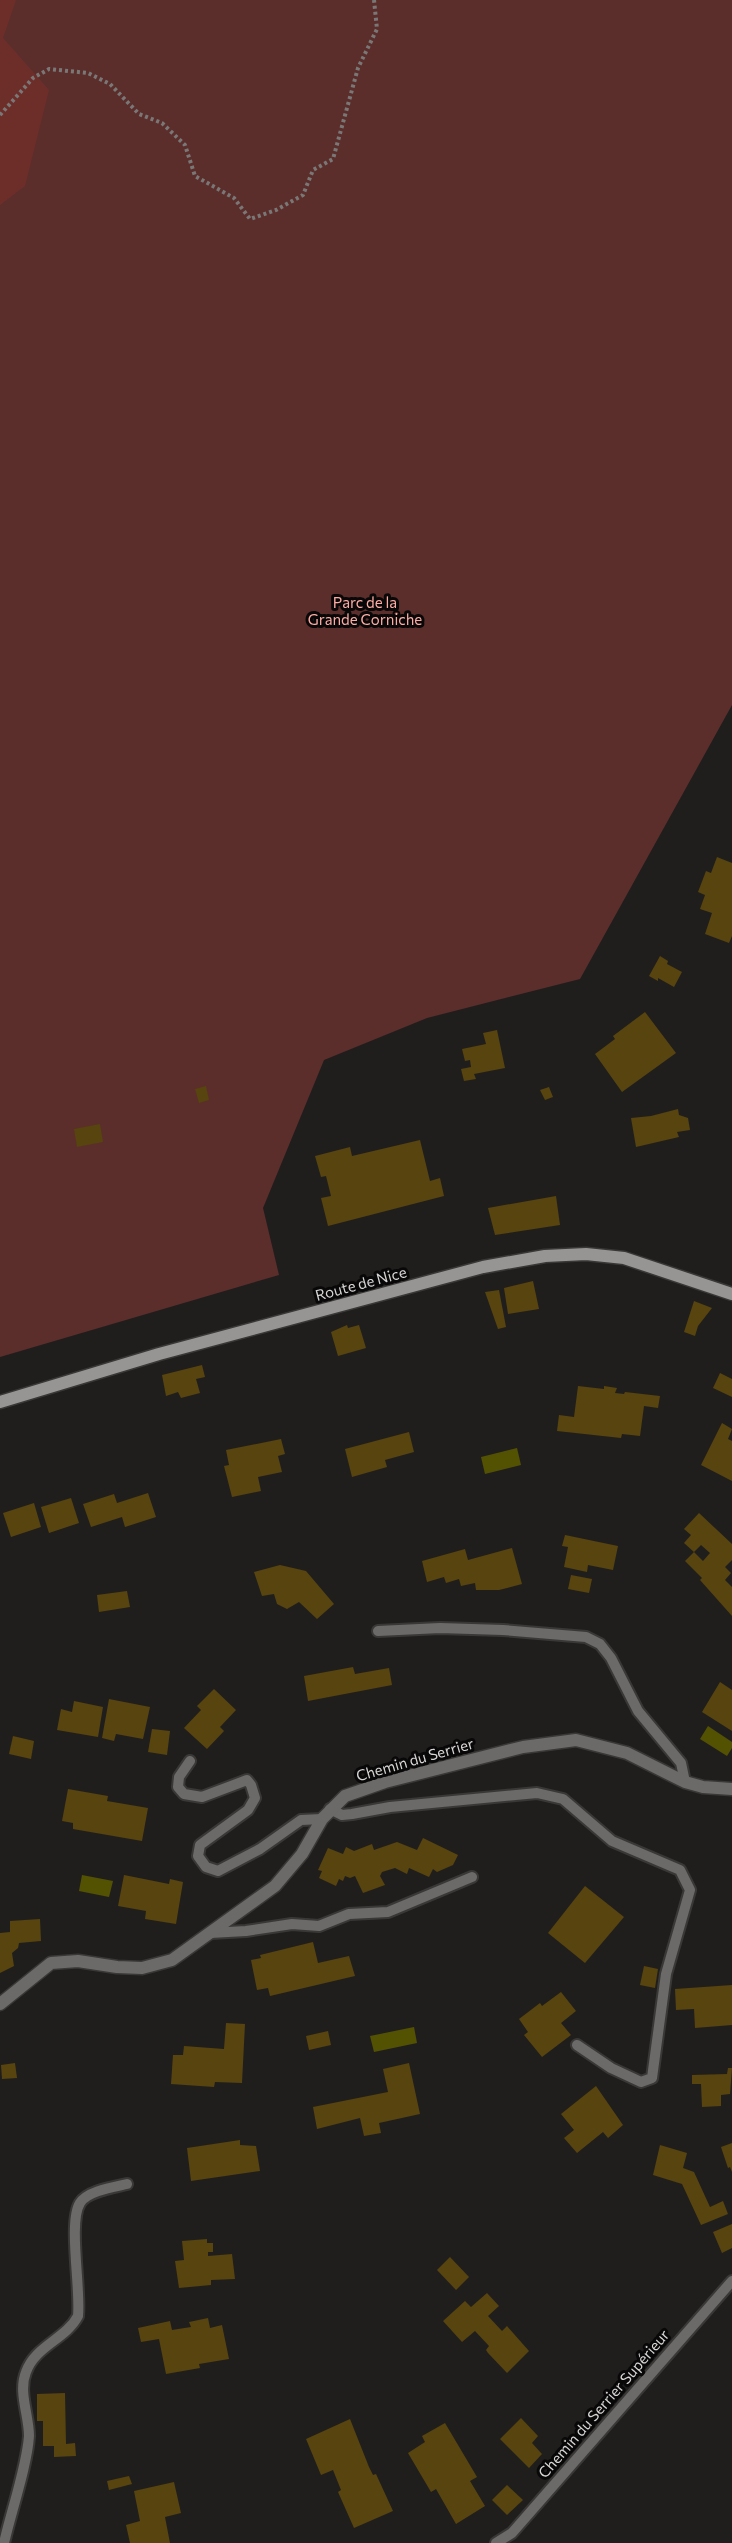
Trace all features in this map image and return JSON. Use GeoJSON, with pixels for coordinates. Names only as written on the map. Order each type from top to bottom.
{"type":"FeatureCollection","features":[{"type":"Feature","properties":{"kind":"main road","name":"Route de Nice"},"geometry":{"type":"LineString","coordinates":[[0,1402],[170,1351],[483,1267],[545,1256],[586,1254],[624,1258],[732,1294]]}},
{"type":"Feature","properties":{"kind":"street","name":"Chemin du Serrier"},"geometry":{"type":"LineString","coordinates":[[0,2004],[51,1963],[78,1961],[117,1968],[142,1968],[172,1960],[275,1886],[302,1854],[326,1814],[345,1796],[385,1782],[523,1747],[576,1740],[627,1753],[685,1782],[732,1789]]}},
{"type":"Feature","properties":{"kind":"lane"},"geometry":{"type":"LineString","coordinates":[[378,1631],[440,1628],[503,1630],[548,1636],[586,1637],[600,1644],[611,1658],[638,1711],[681,1763],[685,1782]]}},
{"type":"Feature","properties":{"kind":"lane"},"geometry":{"type":"LineString","coordinates":[[190,1761],[179,1777],[178,1787],[184,1794],[202,1797],[247,1780],[255,1798],[248,1810],[200,1845],[198,1856],[206,1867],[219,1871],[260,1849],[301,1820],[326,1814],[342,1815],[390,1807],[537,1793],[563,1798],[612,1841],[681,1870],[690,1890],[666,1974],[652,2078],[641,2082],[611,2068],[577,2044]]}},
{"type":"Feature","properties":{"kind":"lane"},"geometry":{"type":"LineString","coordinates":[[210,1932],[246,1931],[292,1924],[319,1926],[349,1914],[388,1912],[472,1877]]}},
{"type":"Feature","properties":{"kind":"lane"},"geometry":{"type":"LineString","coordinates":[[4,2543],[29,2435],[23,2384],[26,2371],[33,2359],[72,2326],[78,2316],[75,2221],[80,2203],[87,2197],[127,2184]]}},
{"type":"Feature","properties":{"kind":"lane","name":"Chemin du Serrier Supérieur"},"geometry":{"type":"LineString","coordinates":[[496,2543],[512,2533],[732,2281]]}},
{"type":"Feature","properties":{"kind":"path"},"geometry":{"type":"LineString","coordinates":[[0,115],[33,78],[49,69],[88,73],[110,84],[139,114],[162,123],[184,145],[195,176],[234,198],[250,219],[276,210],[303,195],[313,170],[333,159],[358,68],[377,29],[374,0]]}},
{"type":"Feature","properties":{"kind":"green space","name":"Parc de la Grande Corniche"},"geometry":{"type":"Polygon","coordinates":[[[0,0],[732,0],[732,705],[580,979],[427,1018],[324,1060],[263,1208],[279,1275],[0,1357],[0,0]]]}},
{"type":"Feature","properties":{"kind":"shaded area"},"geometry":{"type":"Polygon","coordinates":[[[0,0],[16,0],[3,38],[49,90],[25,186],[0,205],[0,0]]]}},
{"type":"Feature","properties":{"kind":"shaded area"},"geometry":{"type":"Polygon","coordinates":[[[517,1448],[521,1465],[485,1474],[481,1457],[517,1448]]]}},
{"type":"Feature","properties":{"kind":"shaded area"},"geometry":{"type":"Polygon","coordinates":[[[708,1726],[732,1742],[732,1748],[727,1756],[700,1739],[708,1726]]]}},
{"type":"Feature","properties":{"kind":"shaded area"},"geometry":{"type":"Polygon","coordinates":[[[82,1875],[113,1881],[109,1897],[79,1891],[82,1875]]]}},
{"type":"Feature","properties":{"kind":"shaded area"},"geometry":{"type":"Polygon","coordinates":[[[414,2027],[417,2043],[374,2052],[370,2036],[414,2027]]]}},
{"type":"Feature","properties":{"kind":"building"},"geometry":{"type":"Polygon","coordinates":[[[717,857],[732,863],[732,936],[729,943],[705,934],[712,913],[700,909],[705,895],[698,892],[706,871],[711,873],[717,857]]]}},
{"type":"Feature","properties":{"kind":"building"},"geometry":{"type":"Polygon","coordinates":[[[660,956],[668,961],[667,964],[682,972],[674,987],[649,976],[660,956]]]}},
{"type":"Feature","properties":{"kind":"building"},"geometry":{"type":"Polygon","coordinates":[[[645,1012],[676,1053],[622,1092],[595,1054],[615,1039],[613,1036],[645,1012]]]}},
{"type":"Feature","properties":{"kind":"building"},"geometry":{"type":"Polygon","coordinates":[[[497,1030],[505,1068],[474,1074],[476,1079],[464,1081],[461,1069],[471,1067],[470,1060],[465,1061],[462,1049],[486,1044],[483,1033],[497,1030]]]}},
{"type":"Feature","properties":{"kind":"building"},"geometry":{"type":"Polygon","coordinates":[[[206,1086],[209,1100],[199,1103],[195,1089],[206,1086]]]}},
{"type":"Feature","properties":{"kind":"building"},"geometry":{"type":"Polygon","coordinates":[[[549,1087],[553,1097],[545,1100],[540,1090],[549,1087]]]}},
{"type":"Feature","properties":{"kind":"building"},"geometry":{"type":"Polygon","coordinates":[[[678,1109],[679,1115],[688,1118],[690,1130],[677,1132],[679,1137],[636,1147],[631,1118],[678,1109]]]}},
{"type":"Feature","properties":{"kind":"building"},"geometry":{"type":"Polygon","coordinates":[[[100,1124],[103,1142],[77,1147],[74,1129],[100,1124]]]}},
{"type":"Feature","properties":{"kind":"building"},"geometry":{"type":"Polygon","coordinates":[[[420,1140],[430,1181],[440,1178],[444,1196],[328,1226],[321,1198],[331,1196],[326,1176],[321,1177],[315,1156],[350,1147],[352,1156],[420,1140]]]}},
{"type":"Feature","properties":{"kind":"building"},"geometry":{"type":"Polygon","coordinates":[[[556,1196],[560,1225],[495,1235],[488,1208],[556,1196]]]}},
{"type":"Feature","properties":{"kind":"building"},"geometry":{"type":"Polygon","coordinates":[[[533,1281],[539,1309],[508,1314],[504,1288],[533,1281]]]}},
{"type":"Feature","properties":{"kind":"building"},"geometry":{"type":"Polygon","coordinates":[[[499,1290],[506,1327],[498,1329],[485,1292],[499,1290]]]}},
{"type":"Feature","properties":{"kind":"building"},"geometry":{"type":"Polygon","coordinates":[[[694,1301],[712,1308],[698,1326],[695,1336],[684,1332],[694,1301]]]}},
{"type":"Feature","properties":{"kind":"building"},"geometry":{"type":"Polygon","coordinates":[[[347,1325],[348,1328],[359,1325],[366,1348],[338,1356],[331,1332],[347,1325]]]}},
{"type":"Feature","properties":{"kind":"building"},"geometry":{"type":"Polygon","coordinates":[[[202,1365],[205,1377],[196,1379],[200,1393],[181,1398],[178,1392],[166,1396],[162,1375],[202,1365]]]}},
{"type":"Feature","properties":{"kind":"building"},"geometry":{"type":"Polygon","coordinates":[[[720,1373],[732,1379],[732,1397],[713,1388],[720,1373]]]}},
{"type":"Feature","properties":{"kind":"building"},"geometry":{"type":"Polygon","coordinates":[[[578,1386],[604,1389],[604,1386],[617,1388],[615,1393],[660,1396],[658,1408],[644,1406],[640,1436],[622,1434],[621,1438],[557,1431],[559,1415],[574,1417],[578,1386]]]}},
{"type":"Feature","properties":{"kind":"building"},"geometry":{"type":"Polygon","coordinates":[[[722,1423],[732,1429],[728,1439],[732,1441],[732,1481],[701,1465],[722,1423]]]}},
{"type":"Feature","properties":{"kind":"building"},"geometry":{"type":"Polygon","coordinates":[[[409,1432],[414,1452],[385,1460],[387,1467],[352,1477],[345,1449],[409,1432]]]}},
{"type":"Feature","properties":{"kind":"building"},"geometry":{"type":"Polygon","coordinates":[[[281,1439],[285,1454],[278,1456],[282,1472],[258,1477],[261,1491],[232,1497],[224,1466],[229,1465],[226,1450],[281,1439]]]}},
{"type":"Feature","properties":{"kind":"building"},"geometry":{"type":"Polygon","coordinates":[[[148,1493],[156,1517],[125,1527],[122,1517],[91,1527],[83,1504],[114,1494],[117,1503],[148,1493]]]}},
{"type":"Feature","properties":{"kind":"building"},"geometry":{"type":"Polygon","coordinates":[[[71,1498],[79,1523],[49,1533],[41,1507],[71,1498]]]}},
{"type":"Feature","properties":{"kind":"building"},"geometry":{"type":"Polygon","coordinates":[[[34,1503],[41,1527],[11,1537],[3,1513],[34,1503]]]}},
{"type":"Feature","properties":{"kind":"building"},"geometry":{"type":"Polygon","coordinates":[[[699,1513],[732,1544],[732,1560],[725,1567],[731,1573],[725,1580],[732,1587],[732,1616],[700,1580],[702,1578],[685,1561],[694,1552],[684,1543],[691,1535],[684,1529],[699,1513]],[[701,1545],[694,1552],[703,1561],[710,1553],[701,1545]]]}},
{"type":"Feature","properties":{"kind":"building"},"geometry":{"type":"Polygon","coordinates":[[[565,1535],[618,1546],[613,1570],[588,1565],[587,1572],[564,1567],[568,1547],[562,1546],[565,1535]]]}},
{"type":"Feature","properties":{"kind":"building"},"geometry":{"type":"Polygon","coordinates":[[[512,1548],[522,1584],[499,1590],[476,1590],[475,1583],[461,1586],[459,1579],[446,1583],[444,1577],[427,1582],[422,1561],[465,1549],[468,1560],[512,1548]]]}},
{"type":"Feature","properties":{"kind":"building"},"geometry":{"type":"Polygon","coordinates":[[[280,1565],[306,1571],[334,1604],[317,1619],[299,1602],[287,1609],[277,1604],[274,1594],[262,1596],[254,1572],[280,1565]]]}},
{"type":"Feature","properties":{"kind":"building"},"geometry":{"type":"Polygon","coordinates":[[[571,1575],[592,1579],[589,1593],[568,1589],[571,1575]]]}},
{"type":"Feature","properties":{"kind":"building"},"geometry":{"type":"Polygon","coordinates":[[[127,1591],[130,1607],[99,1612],[97,1595],[127,1591]]]}},
{"type":"Feature","properties":{"kind":"building"},"geometry":{"type":"Polygon","coordinates":[[[353,1667],[355,1674],[389,1668],[392,1685],[308,1701],[304,1676],[353,1667]]]}},
{"type":"Feature","properties":{"kind":"building"},"geometry":{"type":"Polygon","coordinates":[[[720,1682],[732,1690],[732,1731],[702,1712],[720,1682]]]}},
{"type":"Feature","properties":{"kind":"building"},"geometry":{"type":"Polygon","coordinates":[[[214,1689],[236,1710],[220,1727],[224,1731],[207,1749],[184,1728],[201,1710],[197,1706],[214,1689]]]}},
{"type":"Feature","properties":{"kind":"building"},"geometry":{"type":"Polygon","coordinates":[[[109,1699],[150,1707],[143,1739],[116,1734],[114,1741],[102,1738],[109,1699]]]}},
{"type":"Feature","properties":{"kind":"building"},"geometry":{"type":"Polygon","coordinates":[[[74,1701],[103,1707],[98,1737],[57,1730],[61,1709],[72,1712],[74,1701]]]}},
{"type":"Feature","properties":{"kind":"building"},"geometry":{"type":"Polygon","coordinates":[[[152,1729],[170,1731],[167,1755],[148,1752],[152,1729]]]}},
{"type":"Feature","properties":{"kind":"building"},"geometry":{"type":"Polygon","coordinates":[[[13,1736],[34,1741],[31,1759],[9,1754],[13,1736]]]}},
{"type":"Feature","properties":{"kind":"building"},"geometry":{"type":"Polygon","coordinates":[[[68,1789],[108,1796],[107,1801],[148,1808],[142,1841],[73,1829],[73,1823],[62,1821],[68,1789]]]}},
{"type":"Feature","properties":{"kind":"building"},"geometry":{"type":"Polygon","coordinates":[[[423,1838],[458,1855],[453,1865],[437,1872],[433,1869],[429,1877],[409,1868],[407,1874],[395,1868],[382,1872],[380,1876],[385,1885],[363,1893],[355,1876],[350,1878],[345,1876],[343,1881],[339,1879],[336,1886],[319,1878],[322,1871],[318,1870],[328,1848],[343,1854],[346,1847],[354,1851],[372,1844],[374,1850],[397,1842],[417,1850],[423,1838]]]}},
{"type":"Feature","properties":{"kind":"building"},"geometry":{"type":"Polygon","coordinates":[[[124,1875],[169,1884],[170,1879],[183,1882],[176,1924],[145,1919],[146,1911],[118,1906],[124,1875]]]}},
{"type":"Feature","properties":{"kind":"building"},"geometry":{"type":"Polygon","coordinates":[[[585,1886],[624,1917],[585,1963],[548,1933],[585,1886]]]}},
{"type":"Feature","properties":{"kind":"building"},"geometry":{"type":"Polygon","coordinates":[[[40,1919],[41,1941],[19,1943],[18,1948],[12,1953],[14,1966],[0,1973],[0,1933],[10,1932],[10,1921],[40,1919]]]}},
{"type":"Feature","properties":{"kind":"building"},"geometry":{"type":"Polygon","coordinates":[[[313,1942],[318,1963],[349,1956],[355,1976],[270,1996],[268,1988],[257,1990],[251,1960],[261,1958],[260,1955],[313,1942]]]}},
{"type":"Feature","properties":{"kind":"building"},"geometry":{"type":"Polygon","coordinates":[[[644,1966],[658,1969],[655,1988],[640,1985],[644,1966]]]}},
{"type":"Feature","properties":{"kind":"building"},"geometry":{"type":"Polygon","coordinates":[[[732,1985],[732,2025],[695,2028],[694,2009],[676,2010],[675,1989],[732,1985]]]}},
{"type":"Feature","properties":{"kind":"building"},"geometry":{"type":"Polygon","coordinates":[[[561,1992],[576,2011],[561,2023],[571,2035],[542,2057],[524,2035],[528,2032],[519,2019],[540,2003],[542,2006],[561,1992]]]}},
{"type":"Feature","properties":{"kind":"building"},"geometry":{"type":"Polygon","coordinates":[[[226,2023],[245,2024],[242,2083],[215,2082],[214,2087],[171,2084],[173,2055],[183,2055],[184,2046],[224,2049],[226,2023]]]}},
{"type":"Feature","properties":{"kind":"building"},"geometry":{"type":"Polygon","coordinates":[[[328,2031],[331,2045],[309,2050],[306,2036],[328,2031]]]}},
{"type":"Feature","properties":{"kind":"building"},"geometry":{"type":"Polygon","coordinates":[[[15,2063],[17,2078],[2,2079],[1,2065],[15,2063]]]}},
{"type":"Feature","properties":{"kind":"building"},"geometry":{"type":"Polygon","coordinates":[[[409,2063],[420,2114],[379,2123],[381,2133],[364,2136],[360,2118],[317,2129],[313,2107],[388,2092],[383,2069],[409,2063]]]}},
{"type":"Feature","properties":{"kind":"building"},"geometry":{"type":"Polygon","coordinates":[[[728,2068],[732,2068],[730,2094],[721,2095],[721,2106],[702,2107],[701,2084],[692,2084],[692,2075],[727,2074],[728,2068]]]}},
{"type":"Feature","properties":{"kind":"building"},"geometry":{"type":"Polygon","coordinates":[[[596,2086],[623,2125],[608,2138],[603,2132],[577,2153],[564,2138],[574,2130],[561,2114],[596,2086]]]}},
{"type":"Feature","properties":{"kind":"building"},"geometry":{"type":"Polygon","coordinates":[[[240,2140],[240,2145],[256,2146],[260,2171],[191,2181],[187,2148],[240,2140]]]}},
{"type":"Feature","properties":{"kind":"building"},"geometry":{"type":"Polygon","coordinates":[[[732,2143],[732,2172],[730,2167],[728,2168],[721,2147],[732,2143]]]}},
{"type":"Feature","properties":{"kind":"building"},"geometry":{"type":"Polygon","coordinates":[[[660,2145],[687,2153],[683,2168],[694,2172],[710,2207],[723,2201],[728,2214],[701,2225],[682,2184],[653,2175],[660,2145]]]}},
{"type":"Feature","properties":{"kind":"building"},"geometry":{"type":"Polygon","coordinates":[[[732,2224],[732,2248],[722,2253],[713,2232],[732,2224]]]}},
{"type":"Feature","properties":{"kind":"building"},"geometry":{"type":"Polygon","coordinates":[[[207,2239],[207,2243],[213,2243],[213,2252],[208,2252],[208,2256],[232,2254],[235,2279],[211,2280],[211,2285],[179,2288],[175,2261],[184,2260],[182,2241],[207,2239]]]}},
{"type":"Feature","properties":{"kind":"building"},"geometry":{"type":"Polygon","coordinates":[[[450,2257],[469,2277],[456,2290],[437,2270],[450,2257]]]}},
{"type":"Feature","properties":{"kind":"building"},"geometry":{"type":"Polygon","coordinates":[[[487,2293],[499,2306],[488,2316],[502,2331],[507,2326],[529,2351],[507,2373],[488,2353],[486,2350],[489,2346],[475,2331],[462,2342],[443,2321],[465,2301],[471,2307],[487,2293]]]}},
{"type":"Feature","properties":{"kind":"building"},"geometry":{"type":"Polygon","coordinates":[[[208,2318],[210,2328],[222,2325],[229,2359],[199,2364],[200,2368],[166,2374],[159,2339],[141,2342],[138,2328],[170,2321],[172,2330],[191,2327],[189,2322],[208,2318]]]}},
{"type":"Feature","properties":{"kind":"building"},"geometry":{"type":"Polygon","coordinates":[[[65,2393],[66,2444],[75,2443],[76,2456],[54,2457],[54,2446],[43,2446],[43,2421],[37,2421],[37,2394],[65,2393]]]}},
{"type":"Feature","properties":{"kind":"building"},"geometry":{"type":"Polygon","coordinates":[[[521,2418],[538,2436],[532,2443],[542,2454],[529,2468],[500,2439],[521,2418]]]}},
{"type":"Feature","properties":{"kind":"building"},"geometry":{"type":"Polygon","coordinates":[[[350,2419],[369,2467],[373,2475],[376,2474],[393,2511],[354,2528],[338,2492],[341,2490],[333,2470],[321,2475],[306,2439],[350,2419]]]}},
{"type":"Feature","properties":{"kind":"building"},"geometry":{"type":"Polygon","coordinates":[[[445,2423],[477,2477],[470,2481],[485,2506],[456,2524],[436,2489],[431,2492],[408,2453],[425,2442],[422,2436],[445,2423]]]}},
{"type":"Feature","properties":{"kind":"building"},"geometry":{"type":"Polygon","coordinates":[[[129,2476],[132,2484],[109,2490],[107,2481],[129,2476]]]}},
{"type":"Feature","properties":{"kind":"building"},"geometry":{"type":"Polygon","coordinates":[[[174,2482],[181,2513],[165,2517],[170,2543],[130,2543],[126,2525],[140,2521],[134,2491],[174,2482]]]}},
{"type":"Feature","properties":{"kind":"building"},"geometry":{"type":"Polygon","coordinates":[[[507,2485],[523,2500],[507,2515],[492,2500],[507,2485]]]}}]}
